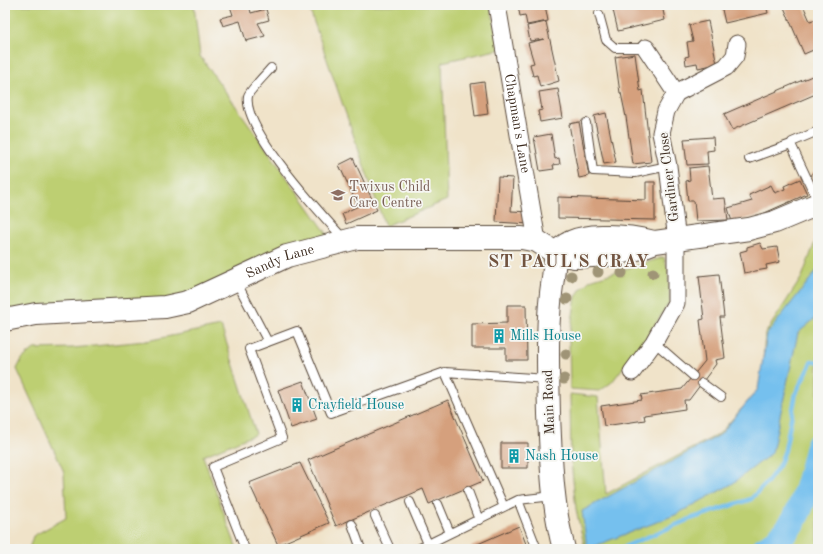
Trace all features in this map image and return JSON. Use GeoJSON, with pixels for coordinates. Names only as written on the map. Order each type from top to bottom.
{"type":"FeatureCollection","features":[{"type":"Feature","properties":{"kind":"street","name":"Chapman's Lane"},"geometry":{"type":"LineString","coordinates":[[498,5],[537,241]]}},
{"type":"Feature","properties":{"kind":"street"},"geometry":{"type":"LineString","coordinates":[[646,48],[676,93],[726,67],[735,56],[737,44]]}},
{"type":"Feature","properties":{"kind":"street","name":"Gardiner Close"},"geometry":{"type":"LineString","coordinates":[[632,372],[654,342],[676,303],[666,240],[668,166],[661,133],[666,111],[676,93]]}},
{"type":"Feature","properties":{"kind":"street"},"geometry":{"type":"LineString","coordinates":[[558,254],[571,241],[608,234],[666,240],[750,229],[775,222],[818,203]]}},
{"type":"Feature","properties":{"kind":"street","name":"Sandy Lane"},"geometry":{"type":"LineString","coordinates":[[5,320],[36,314],[165,307],[188,302],[287,256],[357,238],[522,238],[537,241],[558,254]]}},
{"type":"Feature","properties":{"kind":"street","name":"Main Road"},"geometry":{"type":"LineString","coordinates":[[558,254],[551,290],[548,339],[548,379],[553,496],[564,549]]}},
{"type":"Feature","properties":{"kind":"lane"},"geometry":{"type":"LineString","coordinates":[[599,14],[606,40],[615,48],[646,48]]}},
{"type":"Feature","properties":{"kind":"lane"},"geometry":{"type":"LineString","coordinates":[[271,68],[248,94],[247,108],[260,134],[295,182],[346,241]]}},
{"type":"Feature","properties":{"kind":"lane"},"geometry":{"type":"LineString","coordinates":[[586,123],[593,171],[635,173],[668,166]]}},
{"type":"Feature","properties":{"kind":"lane"},"geometry":{"type":"LineString","coordinates":[[749,159],[791,144],[792,142],[818,131]]}},
{"type":"Feature","properties":{"kind":"lane"},"geometry":{"type":"LineString","coordinates":[[791,144],[818,203]]}},
{"type":"Feature","properties":{"kind":"lane"},"geometry":{"type":"LineString","coordinates":[[235,280],[268,342]]}},
{"type":"Feature","properties":{"kind":"lane"},"geometry":{"type":"LineString","coordinates":[[245,549],[213,467],[282,438],[249,349],[298,331],[331,413],[445,372],[548,379]]}},
{"type":"Feature","properties":{"kind":"lane"},"geometry":{"type":"LineString","coordinates":[[654,342],[693,376]]}},
{"type":"Feature","properties":{"kind":"lane"},"geometry":{"type":"LineString","coordinates":[[445,372],[504,507]]}},
{"type":"Feature","properties":{"kind":"lane"},"geometry":{"type":"LineString","coordinates":[[702,383],[721,397]]}},
{"type":"Feature","properties":{"kind":"lane"},"geometry":{"type":"LineString","coordinates":[[468,491],[479,520]]}},
{"type":"Feature","properties":{"kind":"lane"},"geometry":{"type":"LineString","coordinates":[[418,549],[518,500],[553,496]]}},
{"type":"Feature","properties":{"kind":"lane"},"geometry":{"type":"LineString","coordinates":[[518,500],[537,549]]}},
{"type":"Feature","properties":{"kind":"lane"},"geometry":{"type":"LineString","coordinates":[[410,502],[428,544]]}},
{"type":"Feature","properties":{"kind":"lane"},"geometry":{"type":"LineString","coordinates":[[438,504],[450,533]]}},
{"type":"Feature","properties":{"kind":"lane"},"geometry":{"type":"LineString","coordinates":[[375,516],[390,549]]}},
{"type":"Feature","properties":{"kind":"lane"},"geometry":{"type":"LineString","coordinates":[[352,524],[361,549]]}},
{"type":"Feature","properties":{"kind":"green space"},"geometry":{"type":"Polygon","coordinates":[[[5,5],[194,5],[200,56],[328,235],[187,300],[5,317],[5,5]]]}},
{"type":"Feature","properties":{"kind":"green space"},"geometry":{"type":"Polygon","coordinates":[[[308,5],[490,5],[501,49],[442,62],[447,200],[385,226],[308,5]]]}},
{"type":"Feature","properties":{"kind":"green space"},"geometry":{"type":"Polygon","coordinates":[[[818,234],[818,549],[585,549],[576,509],[571,461],[570,394],[598,397],[606,494],[719,434],[761,387],[765,334],[802,277],[818,234]]]}},
{"type":"Feature","properties":{"kind":"green space"},"geometry":{"type":"Polygon","coordinates":[[[664,257],[668,270],[670,301],[633,360],[628,361],[612,382],[600,391],[570,389],[569,339],[576,297],[580,290],[590,280],[664,257]]]}},
{"type":"Feature","properties":{"kind":"green space"},"geometry":{"type":"Polygon","coordinates":[[[221,326],[256,434],[203,456],[237,549],[29,549],[33,536],[66,518],[64,472],[17,369],[22,359],[34,349],[73,348],[146,341],[221,326]]]}},
{"type":"Feature","properties":{"kind":"water"},"geometry":{"type":"Polygon","coordinates":[[[818,269],[818,316],[798,333],[772,453],[732,484],[675,515],[587,549],[582,511],[720,435],[758,389],[767,334],[818,269]]]}},
{"type":"Feature","properties":{"kind":"building"},"geometry":{"type":"Polygon","coordinates":[[[249,5],[251,13],[266,9],[269,20],[258,23],[265,36],[246,41],[240,21],[223,26],[220,18],[233,15],[230,6],[249,5]]]}},
{"type":"Feature","properties":{"kind":"building"},"geometry":{"type":"Polygon","coordinates":[[[518,5],[545,5],[548,21],[527,25],[525,15],[520,16],[518,5]]]}},
{"type":"Feature","properties":{"kind":"building"},"geometry":{"type":"Polygon","coordinates":[[[636,5],[662,5],[665,20],[618,31],[613,10],[636,5]]]}},
{"type":"Feature","properties":{"kind":"building"},"geometry":{"type":"Polygon","coordinates":[[[721,5],[766,5],[768,13],[725,23],[721,5]]]}},
{"type":"Feature","properties":{"kind":"building"},"geometry":{"type":"Polygon","coordinates":[[[783,5],[803,5],[810,21],[816,19],[818,24],[818,48],[804,54],[783,5]]]}},
{"type":"Feature","properties":{"kind":"building"},"geometry":{"type":"Polygon","coordinates":[[[708,21],[717,64],[698,68],[697,63],[686,65],[685,57],[689,56],[687,42],[693,41],[689,25],[708,21]]]}},
{"type":"Feature","properties":{"kind":"building"},"geometry":{"type":"Polygon","coordinates":[[[546,22],[559,81],[540,87],[537,75],[533,76],[530,64],[534,63],[528,43],[544,39],[530,41],[527,26],[546,22]]]}},
{"type":"Feature","properties":{"kind":"building"},"geometry":{"type":"Polygon","coordinates":[[[635,54],[640,91],[643,90],[651,162],[633,164],[615,57],[635,54]]]}},
{"type":"Feature","properties":{"kind":"building"},"geometry":{"type":"Polygon","coordinates":[[[812,76],[818,93],[732,130],[724,114],[812,76]]]}},
{"type":"Feature","properties":{"kind":"building"},"geometry":{"type":"Polygon","coordinates":[[[484,82],[488,114],[475,116],[471,84],[484,82]]]}},
{"type":"Feature","properties":{"kind":"building"},"geometry":{"type":"Polygon","coordinates":[[[558,89],[563,118],[540,122],[538,111],[542,110],[539,92],[558,89]]]}},
{"type":"Feature","properties":{"kind":"building"},"geometry":{"type":"Polygon","coordinates":[[[606,113],[616,162],[604,164],[594,116],[606,113]]]}},
{"type":"Feature","properties":{"kind":"building"},"geometry":{"type":"Polygon","coordinates":[[[579,122],[589,176],[579,178],[569,124],[579,122]]]}},
{"type":"Feature","properties":{"kind":"building"},"geometry":{"type":"Polygon","coordinates":[[[551,134],[555,159],[559,158],[560,164],[553,165],[554,169],[540,171],[534,137],[551,134]]]}},
{"type":"Feature","properties":{"kind":"building"},"geometry":{"type":"Polygon","coordinates":[[[713,137],[714,150],[707,151],[708,164],[687,165],[684,139],[713,137]]]}},
{"type":"Feature","properties":{"kind":"building"},"geometry":{"type":"Polygon","coordinates":[[[353,158],[377,210],[346,224],[342,214],[358,206],[339,165],[353,158]]]}},
{"type":"Feature","properties":{"kind":"building"},"geometry":{"type":"Polygon","coordinates":[[[708,166],[712,199],[725,198],[728,220],[696,221],[694,201],[688,201],[686,181],[690,180],[689,168],[708,166]]]}},
{"type":"Feature","properties":{"kind":"building"},"geometry":{"type":"Polygon","coordinates":[[[818,171],[818,188],[812,173],[818,171]]]}},
{"type":"Feature","properties":{"kind":"building"},"geometry":{"type":"Polygon","coordinates":[[[498,177],[513,178],[511,211],[529,212],[529,224],[496,222],[498,177]]]}},
{"type":"Feature","properties":{"kind":"building"},"geometry":{"type":"Polygon","coordinates":[[[800,179],[807,194],[758,216],[732,222],[728,208],[752,201],[749,195],[771,185],[775,193],[785,189],[784,186],[800,179]]]}},
{"type":"Feature","properties":{"kind":"building"},"geometry":{"type":"Polygon","coordinates":[[[646,182],[655,182],[655,220],[558,218],[558,197],[646,200],[646,182]]]}},
{"type":"Feature","properties":{"kind":"building"},"geometry":{"type":"Polygon","coordinates":[[[760,243],[763,249],[777,247],[780,262],[766,265],[767,269],[744,273],[740,252],[747,250],[747,247],[760,243]]]}},
{"type":"Feature","properties":{"kind":"building"},"geometry":{"type":"Polygon","coordinates":[[[719,274],[724,317],[720,317],[725,358],[715,360],[716,364],[689,400],[684,400],[685,409],[644,415],[645,420],[604,426],[601,406],[642,400],[641,395],[682,389],[705,361],[700,320],[704,319],[699,276],[719,274]]]}},
{"type":"Feature","properties":{"kind":"building","name":"Mills House"},"geometry":{"type":"Polygon","coordinates":[[[507,305],[526,305],[527,360],[506,360],[506,348],[472,348],[472,324],[507,323],[507,305]]]}},
{"type":"Feature","properties":{"kind":"building","name":"Crayfield House"},"geometry":{"type":"Polygon","coordinates":[[[303,381],[317,419],[291,428],[278,390],[303,381]]]}},
{"type":"Feature","properties":{"kind":"building"},"geometry":{"type":"Polygon","coordinates":[[[448,400],[483,481],[429,504],[423,489],[336,526],[308,460],[448,400]]]}},
{"type":"Feature","properties":{"kind":"building","name":"Nash House"},"geometry":{"type":"Polygon","coordinates":[[[501,443],[528,443],[528,468],[501,468],[501,443]]]}},
{"type":"Feature","properties":{"kind":"building"},"geometry":{"type":"Polygon","coordinates":[[[300,463],[329,523],[278,545],[249,483],[300,463]]]}},
{"type":"Feature","properties":{"kind":"building"},"geometry":{"type":"Polygon","coordinates":[[[519,526],[528,549],[472,549],[471,547],[519,526]]]}},
{"type":"Feature","properties":{"kind":"waterway"},"geometry":{"type":"LineString","coordinates":[[619,549],[690,519],[751,499],[768,481],[779,466],[785,450],[796,393],[812,361],[818,362]]}},
{"type":"Feature","properties":{"kind":"waterway"},"geometry":{"type":"LineString","coordinates":[[764,549],[777,540],[787,530],[795,518],[807,490],[818,446]]}},
{"type":"Feature","properties":{"kind":"place","name":"Twixus Child Care Centre"},"geometry":{"type":"Point","coordinates":[338,195]}},
{"type":"Feature","properties":{"kind":"place","name":"Mills House"},"geometry":{"type":"Point","coordinates":[499,336]}},
{"type":"Feature","properties":{"kind":"place","name":"Crayfield House"},"geometry":{"type":"Point","coordinates":[297,405]}},
{"type":"Feature","properties":{"kind":"place","name":"Nash House"},"geometry":{"type":"Point","coordinates":[514,456]}},
{"type":"Feature","properties":{"kind":"district","name":"ST PAUL'S CRAY"},"geometry":{"type":"Point","coordinates":[569,262]}}]}
